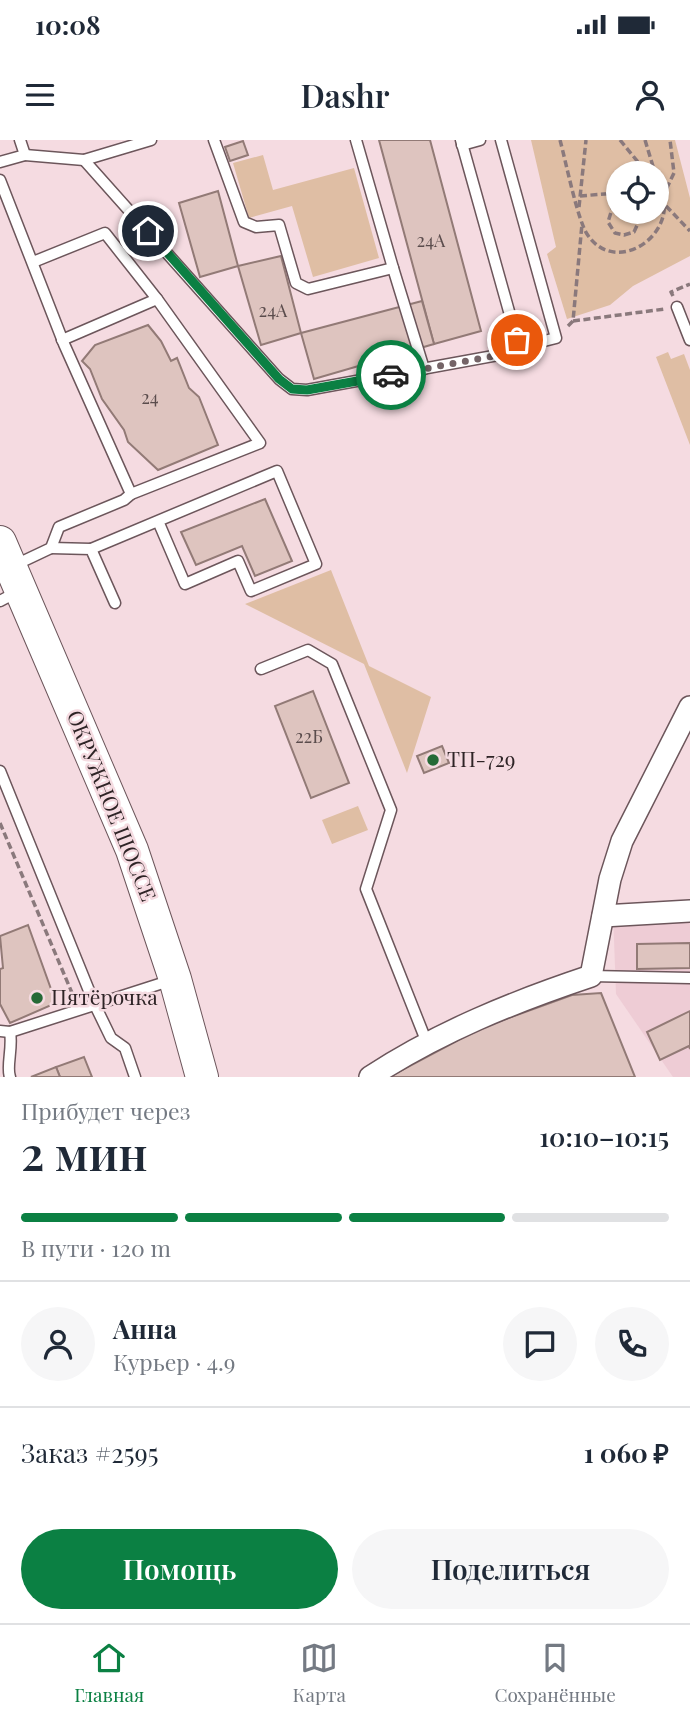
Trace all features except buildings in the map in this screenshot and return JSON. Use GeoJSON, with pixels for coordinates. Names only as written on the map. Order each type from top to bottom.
{"type":"FeatureCollection","features":[{"type":"Feature","properties":{"kind":"main road","name":"ОКРУЖНОЕ ШОССЕ"},"geometry":{"type":"LineString","coordinates":[[8,575],[118,813],[175,979],[202,1077]]}},
{"type":"Feature","properties":{"kind":"street"},"geometry":{"type":"LineString","coordinates":[[370,1077],[427,1042],[516,1002],[591,975],[622,841],[690,707]]}},
{"type":"Feature","properties":{"kind":"street"},"geometry":{"type":"LineString","coordinates":[[603,915],[690,911]]}},
{"type":"Feature","properties":{"kind":"lane"},"geometry":{"type":"LineString","coordinates":[[20,140],[25,155]]}},
{"type":"Feature","properties":{"kind":"lane"},"geometry":{"type":"LineString","coordinates":[[0,162],[25,155],[84,160],[150,140]]}},
{"type":"Feature","properties":{"kind":"lane"},"geometry":{"type":"LineString","coordinates":[[214,140],[244,222],[256,227],[279,225],[296,283],[315,289],[393,268]]}},
{"type":"Feature","properties":{"kind":"lane"},"geometry":{"type":"LineString","coordinates":[[356,140],[424,369]]}},
{"type":"Feature","properties":{"kind":"lane"},"geometry":{"type":"LineString","coordinates":[[480,140],[462,142],[517,340],[516,348]]}},
{"type":"Feature","properties":{"kind":"lane"},"geometry":{"type":"LineString","coordinates":[[84,160],[279,379],[292,389],[307,390],[510,353],[516,348],[556,338],[501,140]]}},
{"type":"Feature","properties":{"kind":"lane"},"geometry":{"type":"LineString","coordinates":[[0,180],[62,340],[131,494]]}},
{"type":"Feature","properties":{"kind":"lane"},"geometry":{"type":"LineString","coordinates":[[33,262],[105,233],[157,299],[260,443],[131,494],[124,500],[59,527],[51,548]]}},
{"type":"Feature","properties":{"kind":"lane"},"geometry":{"type":"LineString","coordinates":[[62,340],[157,299]]}},
{"type":"Feature","properties":{"kind":"lane"},"geometry":{"type":"LineString","coordinates":[[677,307],[690,340]]}},
{"type":"Feature","properties":{"kind":"lane"},"geometry":{"type":"LineString","coordinates":[[8,575],[51,548],[90,549],[277,471],[316,564],[251,591],[238,562],[185,584],[158,521]]}},
{"type":"Feature","properties":{"kind":"lane"},"geometry":{"type":"LineString","coordinates":[[90,549],[116,603]]}},
{"type":"Feature","properties":{"kind":"lane"},"geometry":{"type":"LineString","coordinates":[[261,668],[308,650],[332,664],[391,810],[366,889],[427,1042]]}},
{"type":"Feature","properties":{"kind":"lane"},"geometry":{"type":"LineString","coordinates":[[0,771],[94,1003],[111,1038],[125,1048],[135,1077]]}},
{"type":"Feature","properties":{"kind":"lane"},"geometry":{"type":"LineString","coordinates":[[591,975],[690,978]]}},
{"type":"Feature","properties":{"kind":"lane"},"geometry":{"type":"LineString","coordinates":[[10,1077],[8,1071],[13,1049],[5,1032],[175,979]]}},
{"type":"Feature","properties":{"kind":"path"},"geometry":{"type":"LineString","coordinates":[[560,140],[586,233],[595,242],[604,249],[627,253],[644,245],[661,224]]}},
{"type":"Feature","properties":{"kind":"path"},"geometry":{"type":"LineString","coordinates":[[578,208],[586,140]]}},
{"type":"Feature","properties":{"kind":"path"},"geometry":{"type":"LineString","coordinates":[[620,140],[637,161]]}},
{"type":"Feature","properties":{"kind":"path"},"geometry":{"type":"LineString","coordinates":[[645,140],[652,161]]}},
{"type":"Feature","properties":{"kind":"path"},"geometry":{"type":"LineString","coordinates":[[669,183],[674,173],[670,140]]}},
{"type":"Feature","properties":{"kind":"path"},"geometry":{"type":"LineString","coordinates":[[580,196],[606,194]]}},
{"type":"Feature","properties":{"kind":"path"},"geometry":{"type":"LineString","coordinates":[[669,209],[690,231]]}},
{"type":"Feature","properties":{"kind":"path"},"geometry":{"type":"LineString","coordinates":[[573,321],[583,218]]}},
{"type":"Feature","properties":{"kind":"path"},"geometry":{"type":"LineString","coordinates":[[609,224],[615,233],[624,235],[634,232],[638,224]]}},
{"type":"Feature","properties":{"kind":"path"},"geometry":{"type":"LineString","coordinates":[[556,338],[573,321],[677,307]]}},
{"type":"Feature","properties":{"kind":"path"},"geometry":{"type":"LineString","coordinates":[[0,823],[78,1008]]}},
{"type":"Feature","properties":{"kind":"shaded area"},"geometry":{"type":"Polygon","coordinates":[[[531,140],[675,140],[690,198],[690,256],[633,286],[610,305],[567,319],[547,254],[556,247],[531,140]]]}},
{"type":"Feature","properties":{"kind":"shaded area"},"geometry":{"type":"Polygon","coordinates":[[[263,155],[273,190],[354,168],[379,258],[313,277],[292,206],[249,218],[233,163],[263,155]]]}},
{"type":"Feature","properties":{"kind":"shaded area"},"geometry":{"type":"Polygon","coordinates":[[[668,352],[671,359],[684,354],[690,370],[690,445],[656,357],[668,352]]]}},
{"type":"Feature","properties":{"kind":"shaded area"},"geometry":{"type":"Polygon","coordinates":[[[331,570],[369,666],[431,697],[407,773],[364,664],[245,604],[331,570]]]}},
{"type":"Feature","properties":{"kind":"shaded area"},"geometry":{"type":"Polygon","coordinates":[[[358,806],[368,830],[332,844],[322,820],[358,806]]]}},
{"type":"Feature","properties":{"kind":"shaded area"},"geometry":{"type":"Polygon","coordinates":[[[690,909],[690,1077],[673,1077],[616,994],[613,912],[690,909]]]}},
{"type":"Feature","properties":{"kind":"way so far"},"geometry":{"type":"LineString","coordinates":[[391,375],[510,353],[516,348],[517,340]]}},
{"type":"Feature","properties":{"kind":"place","name":"ТП-729"},"geometry":{"type":"Point","coordinates":[433,760]}},
{"type":"Feature","properties":{"kind":"place","name":"Пятёрочка"},"geometry":{"type":"Point","coordinates":[37,998]}},
{"type":"Feature","properties":{"kind":"route"},"geometry":{"type":"LineString","coordinates":[[148,231],[279,379],[292,389],[307,390],[391,375]]}}]}
